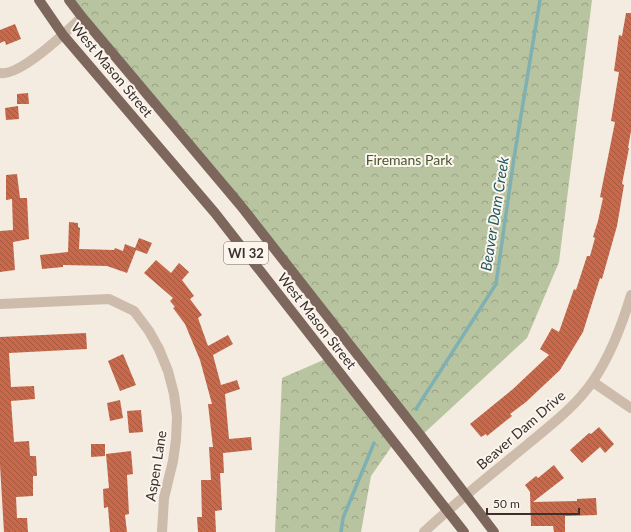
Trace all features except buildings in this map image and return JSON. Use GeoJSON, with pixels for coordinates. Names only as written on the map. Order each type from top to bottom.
{"type":"FeatureCollection","features":[{"type":"Feature","properties":{"kind":"main road","name":"West Mason Street"},"geometry":{"type":"LineString","coordinates":[[39,0],[63,35],[215,213],[464,532]]}},
{"type":"Feature","properties":{"kind":"main road","name":"West Mason Street"},"geometry":{"type":"LineString","coordinates":[[70,0],[82,17],[241,206],[494,532]]}},
{"type":"Feature","properties":{"kind":"street"},"geometry":{"type":"LineString","coordinates":[[0,73],[14,71],[23,66],[63,35],[82,17]]}},
{"type":"Feature","properties":{"kind":"street","name":"Beaver Dam Drive"},"geometry":{"type":"LineString","coordinates":[[424,532],[447,510],[564,415],[593,382],[608,355],[631,295]]}},
{"type":"Feature","properties":{"kind":"street","name":"Aspen Lane"},"geometry":{"type":"LineString","coordinates":[[0,304],[109,299],[134,311],[149,332],[159,349],[168,371],[174,394],[177,417],[173,461],[164,498],[162,532]]}},
{"type":"Feature","properties":{"kind":"street"},"geometry":{"type":"LineString","coordinates":[[593,382],[631,408]]}},
{"type":"Feature","properties":{"kind":"green space","name":"Firemans Park"},"geometry":{"type":"Polygon","coordinates":[[[69,0],[592,0],[559,262],[527,338],[421,436],[69,0]]]}},
{"type":"Feature","properties":{"kind":"green space"},"geometry":{"type":"Polygon","coordinates":[[[328,358],[394,443],[371,476],[361,532],[275,532],[282,378],[328,358]]]}},
{"type":"Feature","properties":{"kind":"waterway","name":"Beaver Dam Creek"},"geometry":{"type":"LineString","coordinates":[[416,409],[496,284],[514,158],[540,0]]}},
{"type":"Feature","properties":{"kind":"waterway","name":"Beaver Dam Creek"},"geometry":{"type":"LineString","coordinates":[[341,532],[343,518],[374,443]]}}]}
